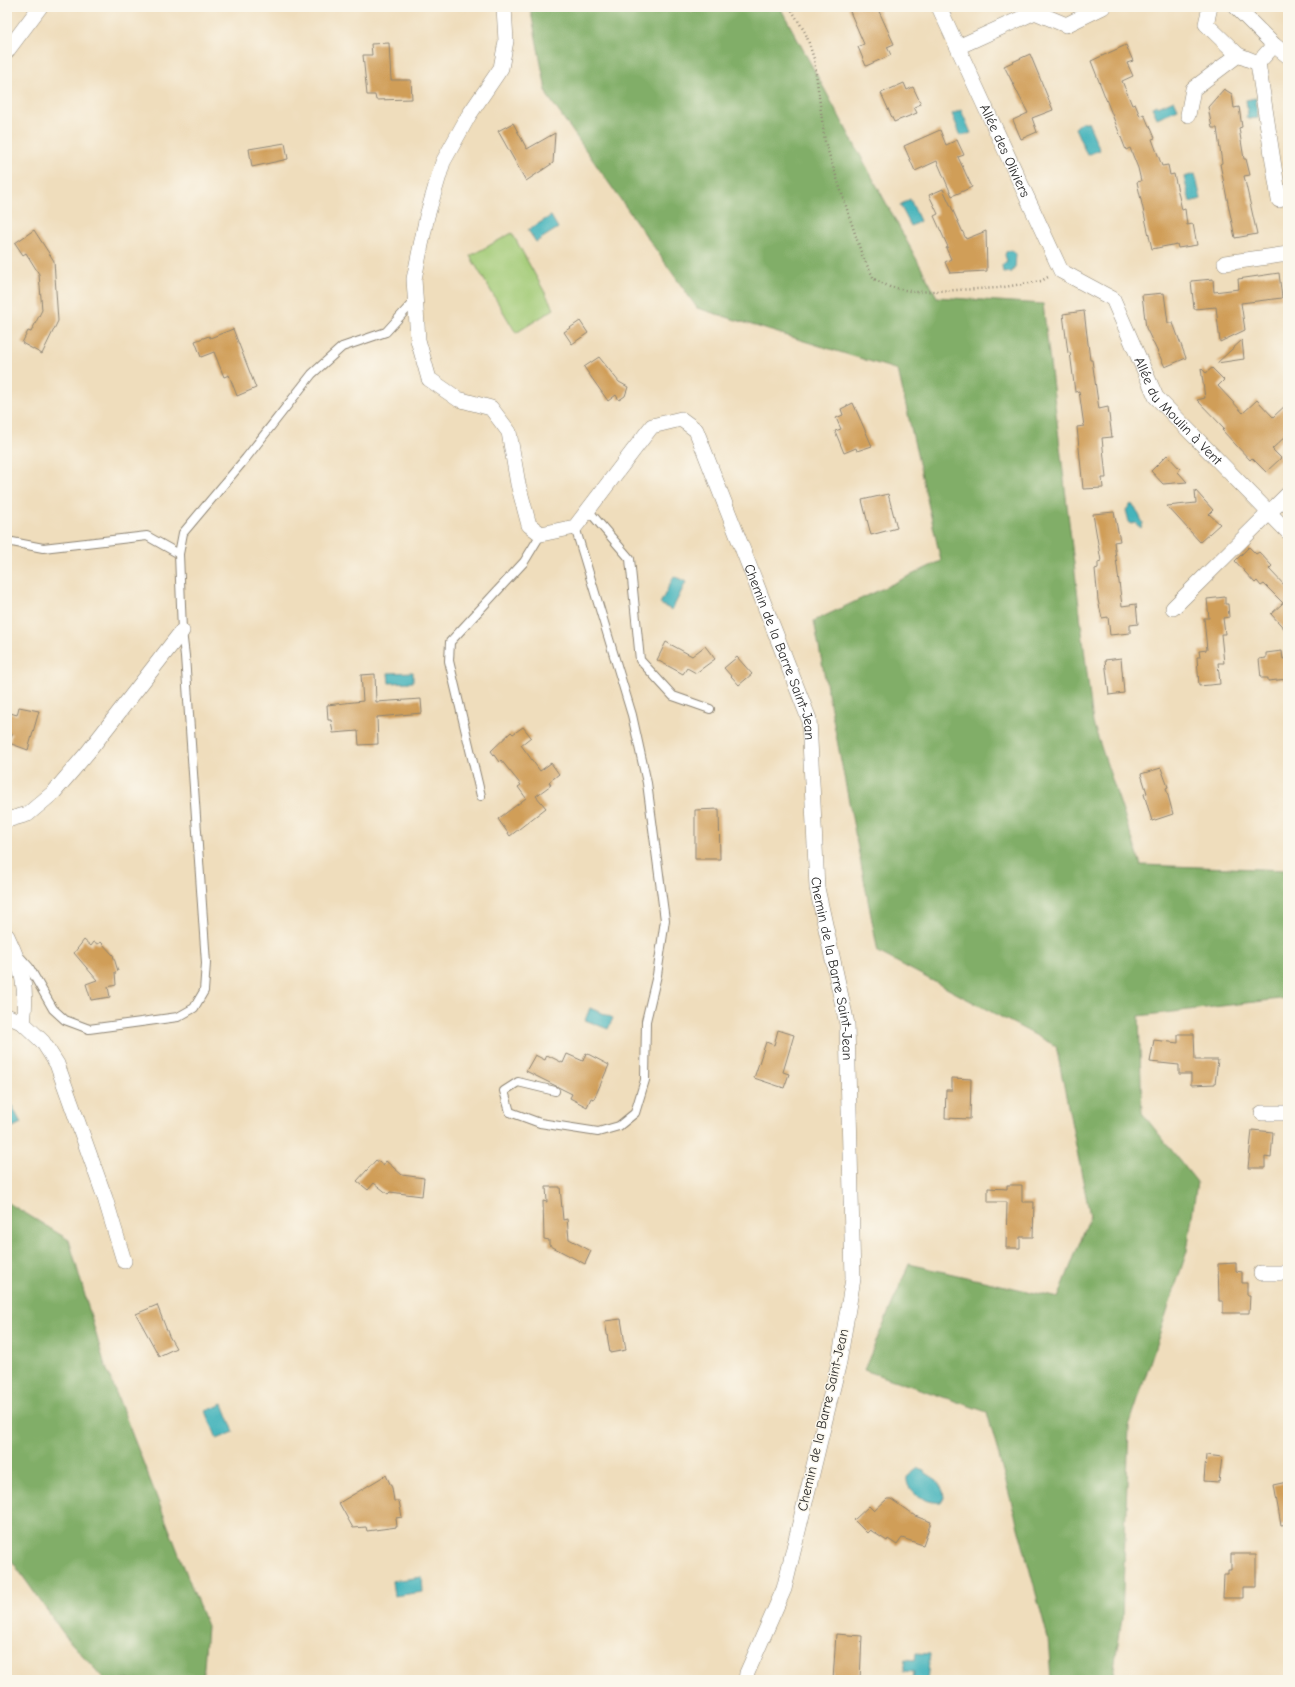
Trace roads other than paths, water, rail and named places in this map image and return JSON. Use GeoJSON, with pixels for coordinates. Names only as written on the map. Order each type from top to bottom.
{"type":"FeatureCollection","features":[{"type":"Feature","properties":{"kind":"street"},"geometry":{"type":"LineString","coordinates":[[7,51],[40,7]]}},
{"type":"Feature","properties":{"kind":"street"},"geometry":{"type":"LineString","coordinates":[[504,7],[506,42],[501,68],[469,115],[443,162],[427,216],[414,279],[418,340],[429,379],[458,399],[491,408],[509,432],[518,484],[529,525],[541,534],[575,527]]}},
{"type":"Feature","properties":{"kind":"street","name":"Allée des Oliviers"},"geometry":{"type":"LineString","coordinates":[[940,7],[1061,271],[1083,284]]}},
{"type":"Feature","properties":{"kind":"street"},"geometry":{"type":"LineString","coordinates":[[958,47],[1034,9],[1066,25],[1103,7]]}},
{"type":"Feature","properties":{"kind":"street"},"geometry":{"type":"LineString","coordinates":[[1210,7],[1206,24],[1238,56],[1258,63]]}},
{"type":"Feature","properties":{"kind":"street"},"geometry":{"type":"LineString","coordinates":[[1236,7],[1274,45],[1288,56]]}},
{"type":"Feature","properties":{"kind":"street"},"geometry":{"type":"LineString","coordinates":[[1258,63],[1274,45]]}},
{"type":"Feature","properties":{"kind":"street"},"geometry":{"type":"LineString","coordinates":[[1188,115],[1193,89],[1238,56]]}},
{"type":"Feature","properties":{"kind":"street"},"geometry":{"type":"LineString","coordinates":[[1258,63],[1280,200]]}},
{"type":"Feature","properties":{"kind":"street"},"geometry":{"type":"LineString","coordinates":[[1225,262],[1288,254]]}},
{"type":"Feature","properties":{"kind":"street","name":"Allée du Moulin à Vent"},"geometry":{"type":"LineString","coordinates":[[1083,284],[1113,299],[1156,397],[1288,532]]}},
{"type":"Feature","properties":{"kind":"street","name":"Chemin de la Barre Saint-Jean"},"geometry":{"type":"LineString","coordinates":[[575,527],[652,426],[681,419],[696,430],[809,720],[817,888],[847,1024],[852,1279],[839,1362],[784,1589],[747,1673],[746,1680]]}},
{"type":"Feature","properties":{"kind":"street"},"geometry":{"type":"LineString","coordinates":[[1173,608],[1288,494]]}},
{"type":"Feature","properties":{"kind":"street"},"geometry":{"type":"LineString","coordinates":[[7,820],[28,814],[54,792],[88,752],[182,631]]}},
{"type":"Feature","properties":{"kind":"street"},"geometry":{"type":"LineString","coordinates":[[10,942],[24,977],[26,1003],[24,1023]]}},
{"type":"Feature","properties":{"kind":"street"},"geometry":{"type":"LineString","coordinates":[[7,969],[24,977]]}},
{"type":"Feature","properties":{"kind":"street"},"geometry":{"type":"LineString","coordinates":[[7,1016],[24,1023],[43,1042],[57,1064],[105,1198],[124,1261]]}},
{"type":"Feature","properties":{"kind":"street"},"geometry":{"type":"LineString","coordinates":[[1262,1113],[1288,1113]]}},
{"type":"Feature","properties":{"kind":"street"},"geometry":{"type":"LineString","coordinates":[[1261,1273],[1288,1273]]}},
{"type":"Feature","properties":{"kind":"lane"},"geometry":{"type":"LineString","coordinates":[[10,942],[29,967],[53,1009],[65,1020],[89,1029],[178,1017],[194,1008],[204,991],[206,963],[182,631],[179,554],[183,533],[246,458],[312,374],[342,347],[386,332],[415,300]]}},
{"type":"Feature","properties":{"kind":"lane"},"geometry":{"type":"LineString","coordinates":[[588,510],[630,559],[640,660],[673,696],[710,709]]}},
{"type":"Feature","properties":{"kind":"lane"},"geometry":{"type":"LineString","coordinates":[[555,1091],[518,1082],[504,1092],[510,1112],[547,1124],[598,1132],[619,1126],[635,1113],[646,1080],[646,1021],[657,975],[665,920],[647,783],[632,715],[575,527]]}},
{"type":"Feature","properties":{"kind":"lane"},"geometry":{"type":"LineString","coordinates":[[481,796],[449,661],[450,642],[524,562],[541,534]]}},
{"type":"Feature","properties":{"kind":"lane"},"geometry":{"type":"LineString","coordinates":[[7,541],[43,548],[147,536],[179,554]]}},
{"type":"Feature","properties":{"kind":"water"},"geometry":{"type":"Polygon","coordinates":[[[1256,98],[1258,118],[1249,119],[1246,117],[1248,114],[1246,100],[1256,98]]]}},
{"type":"Feature","properties":{"kind":"water"},"geometry":{"type":"Polygon","coordinates":[[[1174,100],[1178,109],[1157,118],[1152,107],[1157,105],[1158,107],[1174,100]]]}},
{"type":"Feature","properties":{"kind":"water"},"geometry":{"type":"Polygon","coordinates":[[[961,110],[971,133],[961,136],[952,114],[961,110]]]}},
{"type":"Feature","properties":{"kind":"water"},"geometry":{"type":"Polygon","coordinates":[[[1082,122],[1088,122],[1100,150],[1087,155],[1075,128],[1082,122]]]}},
{"type":"Feature","properties":{"kind":"water"},"geometry":{"type":"Polygon","coordinates":[[[1195,174],[1201,199],[1190,202],[1184,177],[1195,174]]]}},
{"type":"Feature","properties":{"kind":"water"},"geometry":{"type":"Polygon","coordinates":[[[910,199],[920,221],[911,226],[900,205],[910,199]]]}},
{"type":"Feature","properties":{"kind":"water"},"geometry":{"type":"Polygon","coordinates":[[[551,216],[558,228],[536,242],[528,230],[551,216]]]}},
{"type":"Feature","properties":{"kind":"water"},"geometry":{"type":"Polygon","coordinates":[[[1011,250],[1016,254],[1015,267],[1012,272],[1003,273],[1002,265],[1007,261],[1005,255],[1006,252],[1011,250]]]}},
{"type":"Feature","properties":{"kind":"water"},"geometry":{"type":"Polygon","coordinates":[[[1131,504],[1135,507],[1143,523],[1141,528],[1135,523],[1131,524],[1129,522],[1126,510],[1131,504]]]}},
{"type":"Feature","properties":{"kind":"water"},"geometry":{"type":"Polygon","coordinates":[[[674,576],[686,582],[672,610],[660,604],[674,576]]]}},
{"type":"Feature","properties":{"kind":"water"},"geometry":{"type":"Polygon","coordinates":[[[413,672],[413,682],[389,683],[388,673],[413,672]]]}},
{"type":"Feature","properties":{"kind":"water"},"geometry":{"type":"Polygon","coordinates":[[[590,1008],[613,1018],[608,1029],[585,1020],[590,1008]]]}},
{"type":"Feature","properties":{"kind":"water"},"geometry":{"type":"Polygon","coordinates":[[[9,1100],[21,1123],[9,1129],[7,1125],[7,1101],[9,1100]]]}},
{"type":"Feature","properties":{"kind":"water"},"geometry":{"type":"Polygon","coordinates":[[[223,1404],[234,1432],[217,1439],[206,1411],[223,1404]]]}},
{"type":"Feature","properties":{"kind":"water"},"geometry":{"type":"Polygon","coordinates":[[[918,1468],[924,1470],[937,1480],[943,1491],[944,1497],[941,1502],[924,1499],[918,1496],[910,1488],[907,1483],[907,1477],[918,1468]]]}},
{"type":"Feature","properties":{"kind":"water"},"geometry":{"type":"Polygon","coordinates":[[[422,1577],[423,1592],[394,1596],[392,1581],[422,1577]]]}},
{"type":"Feature","properties":{"kind":"water"},"geometry":{"type":"Polygon","coordinates":[[[916,1653],[930,1654],[927,1680],[913,1679],[914,1672],[903,1671],[905,1659],[915,1660],[916,1653]]]}}]}
